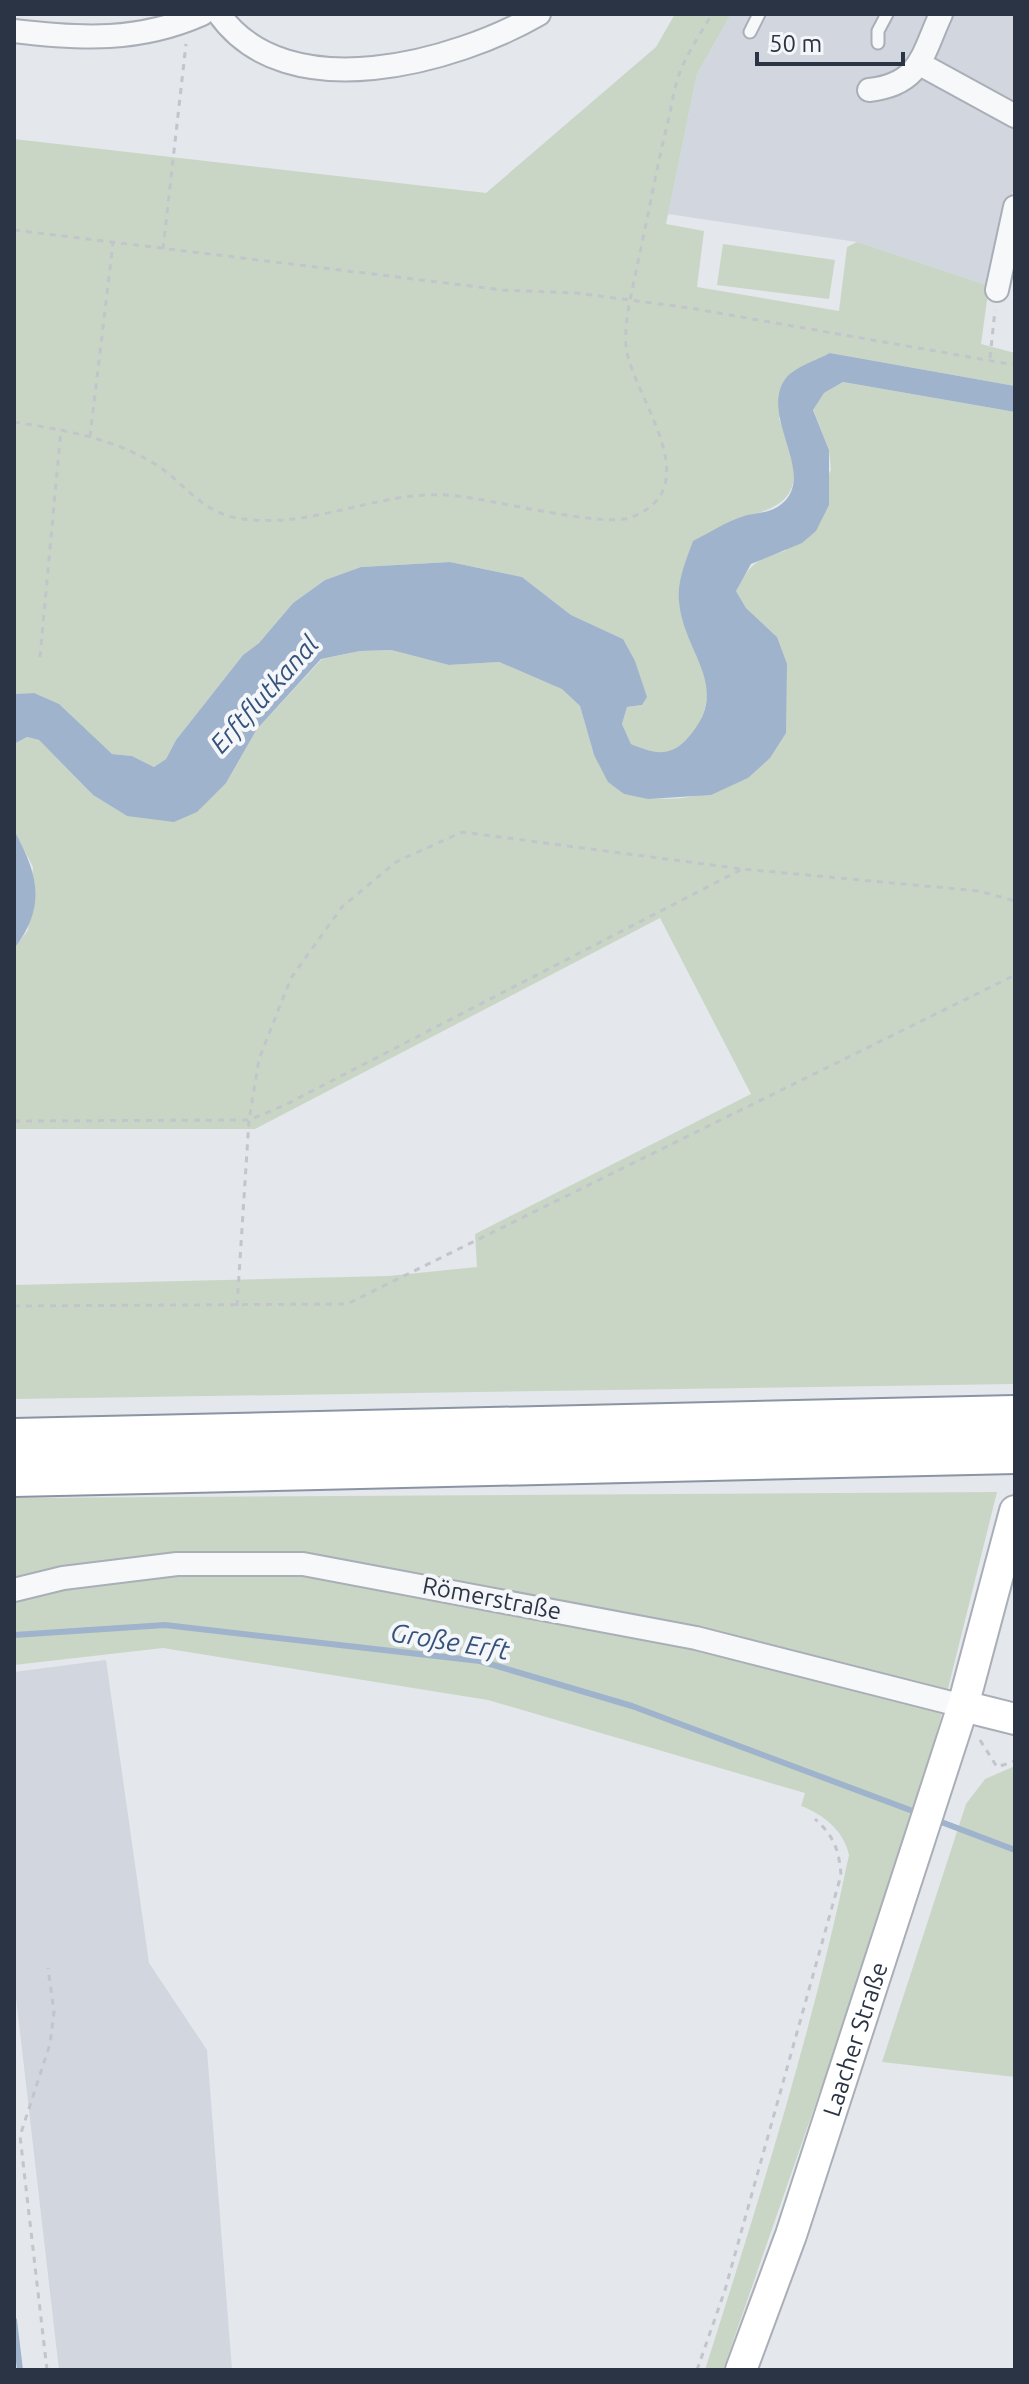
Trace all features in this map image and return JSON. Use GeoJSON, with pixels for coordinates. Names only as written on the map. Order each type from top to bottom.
{"type":"FeatureCollection","features":[{"type":"Feature","properties":{"kind":"highway"},"geometry":{"type":"LineString","coordinates":[[14,1439],[1015,1416]]}},
{"type":"Feature","properties":{"kind":"highway"},"geometry":{"type":"LineString","coordinates":[[14,1476],[1015,1453]]}},
{"type":"Feature","properties":{"kind":"main road","name":"Laacher Straße"},"geometry":{"type":"LineString","coordinates":[[741,2370],[791,2235],[963,1706],[1015,1511]]}},
{"type":"Feature","properties":{"kind":"main road"},"geometry":{"type":"LineString","coordinates":[[963,1706],[1015,1719]]}},
{"type":"Feature","properties":{"kind":"street"},"geometry":{"type":"LineString","coordinates":[[219,14],[246,41],[283,60],[322,67],[359,68],[432,59],[497,36],[539,14]]}},
{"type":"Feature","properties":{"kind":"street"},"geometry":{"type":"LineString","coordinates":[[869,90],[900,83],[920,64],[939,15]]}},
{"type":"Feature","properties":{"kind":"street"},"geometry":{"type":"LineString","coordinates":[[14,31],[81,39],[122,38],[196,17]]}},
{"type":"Feature","properties":{"kind":"street"},"geometry":{"type":"LineString","coordinates":[[920,64],[1015,116]]}},
{"type":"Feature","properties":{"kind":"street"},"geometry":{"type":"LineString","coordinates":[[997,290],[1015,207]]}},
{"type":"Feature","properties":{"kind":"street","name":"Römerstraße"},"geometry":{"type":"LineString","coordinates":[[14,1590],[63,1578],[177,1564],[303,1564],[696,1638],[963,1706]]}},
{"type":"Feature","properties":{"kind":"lane"},"geometry":{"type":"LineString","coordinates":[[750,32],[759,14]]}},
{"type":"Feature","properties":{"kind":"lane"},"geometry":{"type":"LineString","coordinates":[[878,43],[878,31],[887,14]]}},
{"type":"Feature","properties":{"kind":"path"},"geometry":{"type":"LineString","coordinates":[[14,422],[109,441],[159,467],[195,500],[234,518],[272,522],[402,497],[447,495],[597,518],[631,518],[650,505],[665,486],[668,464],[663,443],[630,367],[626,343],[631,301],[681,68],[712,14]]}},
{"type":"Feature","properties":{"kind":"path"},"geometry":{"type":"LineString","coordinates":[[163,249],[196,17]]}},
{"type":"Feature","properties":{"kind":"path"},"geometry":{"type":"LineString","coordinates":[[14,230],[503,290],[631,301],[1015,365]]}},
{"type":"Feature","properties":{"kind":"path"},"geometry":{"type":"LineString","coordinates":[[90,437],[113,243]]}},
{"type":"Feature","properties":{"kind":"path"},"geometry":{"type":"LineString","coordinates":[[990,360],[997,290]]}},
{"type":"Feature","properties":{"kind":"path"},"geometry":{"type":"LineString","coordinates":[[40,657],[61,429]]}},
{"type":"Feature","properties":{"kind":"path"},"geometry":{"type":"LineString","coordinates":[[237,1306],[249,1120],[259,1059],[291,978],[342,907],[396,862],[462,832],[742,869],[979,891],[1015,901]]}},
{"type":"Feature","properties":{"kind":"path"},"geometry":{"type":"LineString","coordinates":[[14,1121],[249,1120],[283,1106],[742,869]]}},
{"type":"Feature","properties":{"kind":"path"},"geometry":{"type":"LineString","coordinates":[[14,1306],[347,1304],[1015,975]]}},
{"type":"Feature","properties":{"kind":"path"},"geometry":{"type":"LineString","coordinates":[[950,1743],[981,1740],[997,1767],[1015,1761]]}},
{"type":"Feature","properties":{"kind":"path"},"geometry":{"type":"LineString","coordinates":[[697,2370],[725,2290],[841,1875],[839,1851],[829,1832],[815,1819]]}},
{"type":"Feature","properties":{"kind":"path"},"geometry":{"type":"LineString","coordinates":[[47,2370],[20,2136],[50,2044],[54,2012],[48,1968]]}},
{"type":"Feature","properties":{"kind":"shaded area"},"geometry":{"type":"Polygon","coordinates":[[[731,14],[1015,14],[1015,186],[1005,211],[989,286],[857,242],[668,214],[697,74],[731,14]]]}},
{"type":"Feature","properties":{"kind":"shaded area"},"geometry":{"type":"Polygon","coordinates":[[[106,1660],[149,1963],[207,2050],[232,2370],[59,2370],[14,1980],[14,1672],[106,1660]]]}},
{"type":"Feature","properties":{"kind":"green space"},"geometry":{"type":"Polygon","coordinates":[[[675,14],[731,14],[697,74],[666,224],[704,231],[697,287],[839,311],[847,247],[857,242],[989,286],[981,344],[1015,353],[1015,386],[830,353],[779,418],[794,470],[788,494],[779,504],[741,517],[686,631],[703,665],[708,689],[702,716],[688,740],[667,753],[651,752],[631,744],[622,724],[627,707],[642,705],[623,639],[571,615],[522,577],[450,562],[361,567],[325,580],[293,603],[259,643],[243,655],[176,740],[166,759],[154,767],[132,756],[112,754],[34,693],[14,694],[14,139],[486,193],[656,47],[675,14]]]}},
{"type":"Feature","properties":{"kind":"green space"},"geometry":{"type":"Polygon","coordinates":[[[723,244],[835,260],[829,299],[717,285],[723,244]]]}},
{"type":"Feature","properties":{"kind":"green space"},"geometry":{"type":"Polygon","coordinates":[[[843,382],[1015,412],[1015,1384],[14,1399],[14,1285],[388,1276],[477,1267],[475,1234],[751,1094],[660,918],[255,1129],[14,1129],[14,949],[28,930],[33,867],[14,830],[14,744],[27,737],[39,740],[93,795],[127,816],[226,783],[257,729],[322,659],[360,651],[391,650],[449,665],[499,662],[563,689],[580,706],[594,755],[624,794],[673,799],[717,790],[748,778],[777,637],[746,608],[736,591],[755,564],[785,551],[831,470],[829,450],[813,409],[824,393],[843,382]]]}},
{"type":"Feature","properties":{"kind":"green space"},"geometry":{"type":"Polygon","coordinates":[[[997,1492],[918,1809],[723,2370],[705,2370],[802,2050],[849,1855],[842,1838],[831,1824],[801,1806],[805,1793],[488,1700],[163,1648],[14,1665],[14,1498],[997,1492]]]}},
{"type":"Feature","properties":{"kind":"green space"},"geometry":{"type":"Polygon","coordinates":[[[1015,1766],[1015,2077],[882,2062],[966,1804],[985,1779],[1015,1766]]]}},
{"type":"Feature","properties":{"kind":"water","name":"Erftflutkanal"},"geometry":{"type":"Polygon","coordinates":[[[830,353],[1015,386],[1015,412],[843,382],[824,393],[813,410],[829,450],[829,505],[816,531],[802,543],[751,564],[736,591],[746,608],[777,637],[787,664],[786,733],[770,758],[748,778],[711,795],[648,799],[624,794],[608,782],[594,755],[580,706],[562,689],[499,662],[449,665],[391,650],[360,651],[321,659],[257,729],[226,783],[197,812],[174,822],[127,816],[93,795],[39,740],[27,737],[14,744],[14,694],[34,693],[59,704],[112,754],[132,756],[154,767],[166,759],[176,740],[243,655],[259,643],[293,603],[325,580],[361,567],[450,562],[522,577],[571,615],[623,639],[635,661],[647,697],[642,705],[627,707],[622,724],[631,744],[660,752],[680,746],[700,721],[706,704],[702,671],[682,620],[679,601],[681,578],[693,541],[738,518],[775,508],[790,494],[794,479],[782,428],[779,393],[790,374],[830,353]]]}},
{"type":"Feature","properties":{"kind":"water"},"geometry":{"type":"Polygon","coordinates":[[[14,830],[29,861],[35,904],[14,949],[14,830]]]}},
{"type":"Feature","properties":{"kind":"waterway","name":"Große Erft"},"geometry":{"type":"LineString","coordinates":[[14,1635],[165,1625],[480,1661],[632,1706],[918,1813]]}},
{"type":"Feature","properties":{"kind":"waterway","name":"Große Erft"},"geometry":{"type":"LineString","coordinates":[[936,1820],[1015,1850]]}},
{"type":"Feature","properties":{"kind":"waterway"},"geometry":{"type":"LineString","coordinates":[[14,2320],[20,2370]]}}]}
